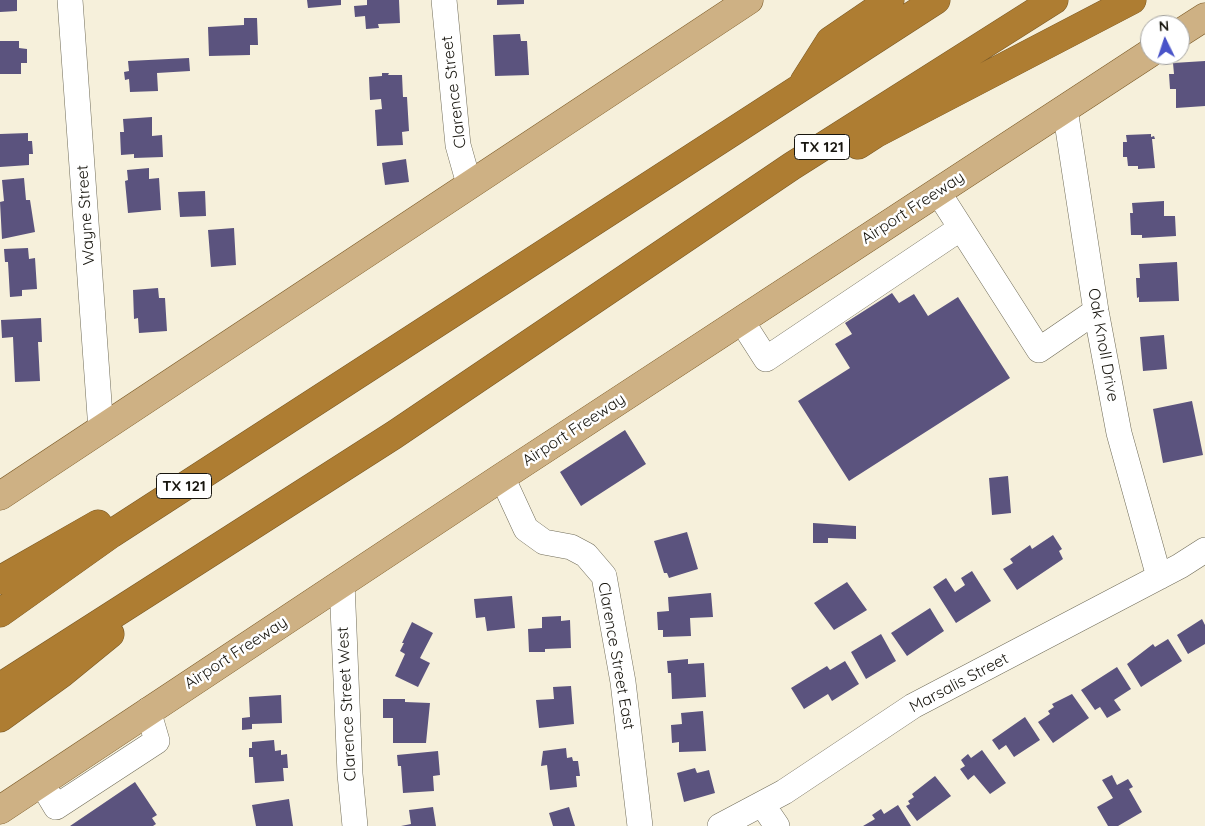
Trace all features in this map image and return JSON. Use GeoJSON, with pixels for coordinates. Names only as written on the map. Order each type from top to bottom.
{"type":"FeatureCollection","features":[{"type":"Feature","properties":{"kind":"highway"},"geometry":{"type":"LineString","coordinates":[[799,89],[830,41],[890,0]]}},
{"type":"Feature","properties":{"kind":"highway","name":"TX 121"},"geometry":{"type":"LineString","coordinates":[[0,613],[111,534],[372,363],[936,0]]}},
{"type":"Feature","properties":{"kind":"highway","name":"TX 121"},"geometry":{"type":"LineString","coordinates":[[0,687],[394,436],[593,298],[792,166],[1054,0]]}},
{"type":"Feature","properties":{"kind":"highway"},"geometry":{"type":"LineString","coordinates":[[593,298],[637,290],[875,134],[1132,0]]}},
{"type":"Feature","properties":{"kind":"highway"},"geometry":{"type":"LineString","coordinates":[[0,580],[125,508],[333,368],[372,363]]}},
{"type":"Feature","properties":{"kind":"highway"},"geometry":{"type":"LineString","coordinates":[[0,718],[61,674],[217,548]]}},
{"type":"Feature","properties":{"kind":"main road"},"geometry":{"type":"LineString","coordinates":[[0,496],[468,184],[749,0]]}},
{"type":"Feature","properties":{"kind":"main road"},"geometry":{"type":"LineString","coordinates":[[1190,27],[1205,17]]}},
{"type":"Feature","properties":{"kind":"main road","name":"Airport Freeway"},"geometry":{"type":"LineString","coordinates":[[0,810],[148,710],[1140,60]]}},
{"type":"Feature","properties":{"kind":"street","name":"Wayne Street"},"geometry":{"type":"LineString","coordinates":[[70,0],[101,430]]}},
{"type":"Feature","properties":{"kind":"street","name":"Clarence Street"},"geometry":{"type":"LineString","coordinates":[[444,0],[458,145],[468,184]]}},
{"type":"Feature","properties":{"kind":"street","name":"Oak Knoll Drive"},"geometry":{"type":"LineString","coordinates":[[1065,109],[1096,311],[1119,433],[1159,577]]}},
{"type":"Feature","properties":{"kind":"street"},"geometry":{"type":"LineString","coordinates":[[938,192],[1039,350],[1096,311]]}},
{"type":"Feature","properties":{"kind":"street"},"geometry":{"type":"LineString","coordinates":[[741,320],[766,359],[961,228]]}},
{"type":"Feature","properties":{"kind":"street","name":"Clarence Street East"},"geometry":{"type":"LineString","coordinates":[[502,477],[526,529],[544,542],[571,547],[586,555],[604,576],[623,682],[640,826]]}},
{"type":"Feature","properties":{"kind":"street","name":"Marsalis Street"},"geometry":{"type":"LineString","coordinates":[[720,826],[784,792],[913,706],[1159,577],[1205,550]]}},
{"type":"Feature","properties":{"kind":"street","name":"Clarence Street West"},"geometry":{"type":"LineString","coordinates":[[342,583],[350,774],[355,826]]}},
{"type":"Feature","properties":{"kind":"street"},"geometry":{"type":"LineString","coordinates":[[762,804],[777,826]]}},
{"type":"Feature","properties":{"kind":"building"},"geometry":{"type":"Polygon","coordinates":[[[0,0],[17,0],[17,11],[0,12],[0,0]]]}},
{"type":"Feature","properties":{"kind":"building"},"geometry":{"type":"Polygon","coordinates":[[[307,0],[341,0],[341,5],[308,8],[307,0]]]}},
{"type":"Feature","properties":{"kind":"building"},"geometry":{"type":"Polygon","coordinates":[[[367,0],[399,0],[400,23],[378,24],[379,28],[366,29],[365,16],[355,17],[354,6],[367,5],[367,0]]]}},
{"type":"Feature","properties":{"kind":"building"},"geometry":{"type":"Polygon","coordinates":[[[497,0],[524,0],[524,4],[497,5],[497,0]]]}},
{"type":"Feature","properties":{"kind":"building"},"geometry":{"type":"Polygon","coordinates":[[[244,18],[257,18],[258,45],[250,45],[250,55],[209,56],[208,27],[244,25],[244,18]]]}},
{"type":"Feature","properties":{"kind":"building"},"geometry":{"type":"Polygon","coordinates":[[[520,34],[521,41],[527,41],[529,75],[495,76],[493,35],[520,34]]]}},
{"type":"Feature","properties":{"kind":"building"},"geometry":{"type":"Polygon","coordinates":[[[0,41],[19,41],[19,48],[27,49],[27,63],[21,63],[21,74],[0,74],[0,41]]]}},
{"type":"Feature","properties":{"kind":"building"},"geometry":{"type":"Polygon","coordinates":[[[189,58],[190,71],[157,73],[158,91],[130,92],[129,79],[125,80],[124,72],[129,71],[128,61],[189,58]]]}},
{"type":"Feature","properties":{"kind":"building"},"geometry":{"type":"Polygon","coordinates":[[[1205,61],[1205,106],[1176,108],[1176,89],[1170,89],[1169,74],[1174,74],[1173,65],[1190,65],[1190,62],[1205,61]]]}},
{"type":"Feature","properties":{"kind":"building"},"geometry":{"type":"Polygon","coordinates":[[[382,73],[402,75],[403,97],[407,97],[409,131],[402,132],[403,145],[377,146],[375,110],[382,109],[381,99],[370,100],[369,77],[382,76],[382,73]]]}},
{"type":"Feature","properties":{"kind":"building"},"geometry":{"type":"Polygon","coordinates":[[[152,117],[152,136],[162,135],[163,157],[134,158],[134,154],[121,155],[120,132],[124,132],[123,119],[152,117]]]}},
{"type":"Feature","properties":{"kind":"building"},"geometry":{"type":"Polygon","coordinates":[[[28,133],[28,141],[32,141],[33,154],[29,154],[29,165],[0,167],[0,134],[28,133]]]}},
{"type":"Feature","properties":{"kind":"building"},"geometry":{"type":"Polygon","coordinates":[[[1151,134],[1151,137],[1154,136],[1155,139],[1152,139],[1155,168],[1138,169],[1138,166],[1128,166],[1127,157],[1123,157],[1123,142],[1127,142],[1126,135],[1151,134]]]}},
{"type":"Feature","properties":{"kind":"building"},"geometry":{"type":"Polygon","coordinates":[[[406,159],[409,182],[385,185],[382,163],[406,159]]]}},
{"type":"Feature","properties":{"kind":"building"},"geometry":{"type":"Polygon","coordinates":[[[149,168],[149,179],[159,178],[161,210],[128,213],[125,181],[128,180],[127,170],[149,168]]]}},
{"type":"Feature","properties":{"kind":"building"},"geometry":{"type":"Polygon","coordinates":[[[24,178],[26,200],[30,200],[35,232],[2,239],[0,202],[4,201],[2,180],[24,178]]]}},
{"type":"Feature","properties":{"kind":"building"},"geometry":{"type":"Polygon","coordinates":[[[205,191],[206,216],[180,217],[178,192],[205,191]]]}},
{"type":"Feature","properties":{"kind":"building"},"geometry":{"type":"Polygon","coordinates":[[[1164,201],[1164,216],[1175,216],[1176,236],[1142,238],[1142,235],[1131,235],[1130,213],[1133,213],[1132,203],[1164,201]]]}},
{"type":"Feature","properties":{"kind":"building"},"geometry":{"type":"Polygon","coordinates":[[[234,228],[236,265],[211,267],[208,230],[234,228]]]}},
{"type":"Feature","properties":{"kind":"building"},"geometry":{"type":"Polygon","coordinates":[[[28,248],[29,259],[35,258],[37,289],[22,290],[22,296],[10,297],[8,262],[5,262],[4,249],[28,248]]]}},
{"type":"Feature","properties":{"kind":"building"},"geometry":{"type":"Polygon","coordinates":[[[1177,262],[1179,301],[1139,302],[1136,278],[1140,278],[1139,264],[1177,262]]]}},
{"type":"Feature","properties":{"kind":"building"},"geometry":{"type":"Polygon","coordinates":[[[158,288],[159,298],[165,298],[167,331],[139,333],[138,318],[134,319],[133,290],[158,288]]]}},
{"type":"Feature","properties":{"kind":"building"},"geometry":{"type":"Polygon","coordinates":[[[892,293],[899,303],[914,294],[928,316],[958,297],[1010,378],[849,481],[798,401],[850,368],[835,344],[852,334],[845,323],[892,293]]]}},
{"type":"Feature","properties":{"kind":"building"},"geometry":{"type":"Polygon","coordinates":[[[41,318],[42,342],[38,342],[40,381],[15,382],[13,337],[2,338],[1,320],[41,318]]]}},
{"type":"Feature","properties":{"kind":"building"},"geometry":{"type":"Polygon","coordinates":[[[1164,335],[1167,369],[1143,371],[1140,337],[1164,335]]]}},
{"type":"Feature","properties":{"kind":"building"},"geometry":{"type":"Polygon","coordinates":[[[1192,401],[1203,455],[1163,463],[1153,409],[1192,401]]]}},
{"type":"Feature","properties":{"kind":"building"},"geometry":{"type":"Polygon","coordinates":[[[625,430],[646,464],[581,506],[560,472],[625,430]]]}},
{"type":"Feature","properties":{"kind":"building"},"geometry":{"type":"Polygon","coordinates":[[[1008,476],[1011,513],[992,515],[989,478],[1008,476]]]}},
{"type":"Feature","properties":{"kind":"building"},"geometry":{"type":"Polygon","coordinates":[[[813,523],[856,526],[856,539],[828,538],[828,543],[813,543],[813,523]]]}},
{"type":"Feature","properties":{"kind":"building"},"geometry":{"type":"Polygon","coordinates":[[[687,532],[698,569],[669,578],[667,573],[664,573],[654,541],[687,532]]]}},
{"type":"Feature","properties":{"kind":"building"},"geometry":{"type":"Polygon","coordinates":[[[1053,535],[1062,549],[1059,551],[1063,559],[1017,590],[1003,569],[1013,563],[1010,559],[1030,545],[1032,549],[1053,535]]]}},
{"type":"Feature","properties":{"kind":"building"},"geometry":{"type":"Polygon","coordinates":[[[972,571],[991,601],[956,623],[933,587],[946,578],[955,592],[965,585],[961,578],[972,571]]]}},
{"type":"Feature","properties":{"kind":"building"},"geometry":{"type":"Polygon","coordinates":[[[847,582],[867,610],[834,630],[814,603],[847,582]]]}},
{"type":"Feature","properties":{"kind":"building"},"geometry":{"type":"Polygon","coordinates":[[[711,593],[713,617],[690,618],[691,636],[663,637],[663,630],[658,630],[657,612],[669,611],[668,597],[711,593]]]}},
{"type":"Feature","properties":{"kind":"building"},"geometry":{"type":"Polygon","coordinates":[[[512,596],[515,628],[487,631],[485,617],[476,618],[474,599],[512,596]]]}},
{"type":"Feature","properties":{"kind":"building"},"geometry":{"type":"Polygon","coordinates":[[[930,608],[944,631],[907,656],[891,633],[930,608]]]}},
{"type":"Feature","properties":{"kind":"building"},"geometry":{"type":"Polygon","coordinates":[[[561,616],[561,621],[570,620],[571,648],[545,649],[545,652],[529,652],[528,629],[542,628],[542,617],[561,616]]]}},
{"type":"Feature","properties":{"kind":"building"},"geometry":{"type":"Polygon","coordinates":[[[1202,619],[1205,625],[1205,644],[1188,654],[1177,635],[1202,619]]]}},
{"type":"Feature","properties":{"kind":"building"},"geometry":{"type":"Polygon","coordinates":[[[412,622],[433,633],[420,658],[430,663],[418,687],[395,676],[405,654],[400,651],[404,643],[402,643],[412,622]]]}},
{"type":"Feature","properties":{"kind":"building"},"geometry":{"type":"Polygon","coordinates":[[[881,634],[896,661],[866,679],[851,652],[881,634]]]}},
{"type":"Feature","properties":{"kind":"building"},"geometry":{"type":"Polygon","coordinates":[[[1168,639],[1182,661],[1141,687],[1127,664],[1153,644],[1155,647],[1168,639]]]}},
{"type":"Feature","properties":{"kind":"building"},"geometry":{"type":"Polygon","coordinates":[[[688,659],[688,664],[704,663],[706,697],[672,699],[671,673],[668,673],[667,661],[688,659]]]}},
{"type":"Feature","properties":{"kind":"building"},"geometry":{"type":"Polygon","coordinates":[[[845,661],[859,684],[832,701],[828,694],[804,709],[791,688],[827,666],[830,670],[845,661]]]}},
{"type":"Feature","properties":{"kind":"building"},"geometry":{"type":"Polygon","coordinates":[[[1117,667],[1131,689],[1114,700],[1121,710],[1107,718],[1100,707],[1095,710],[1081,690],[1117,667]]]}},
{"type":"Feature","properties":{"kind":"building"},"geometry":{"type":"Polygon","coordinates":[[[571,686],[574,724],[539,728],[536,700],[554,699],[553,687],[571,686]]]}},
{"type":"Feature","properties":{"kind":"building"},"geometry":{"type":"Polygon","coordinates":[[[1072,694],[1089,718],[1053,743],[1038,722],[1050,714],[1048,711],[1054,707],[1052,704],[1072,694]]]}},
{"type":"Feature","properties":{"kind":"building"},"geometry":{"type":"Polygon","coordinates":[[[281,695],[282,723],[252,724],[252,729],[242,730],[242,718],[250,717],[249,697],[281,695]]]}},
{"type":"Feature","properties":{"kind":"building"},"geometry":{"type":"Polygon","coordinates":[[[383,699],[405,699],[405,702],[430,703],[426,743],[393,743],[393,718],[383,718],[383,699]]]}},
{"type":"Feature","properties":{"kind":"building"},"geometry":{"type":"Polygon","coordinates":[[[703,711],[706,751],[679,752],[679,742],[672,743],[671,725],[682,724],[681,713],[703,711]]]}},
{"type":"Feature","properties":{"kind":"building"},"geometry":{"type":"Polygon","coordinates":[[[1025,717],[1040,740],[1014,757],[1006,745],[999,750],[992,740],[1025,717]]]}},
{"type":"Feature","properties":{"kind":"building"},"geometry":{"type":"Polygon","coordinates":[[[274,740],[275,751],[281,750],[281,755],[287,754],[288,768],[283,768],[284,781],[255,783],[253,757],[249,757],[249,748],[252,748],[252,742],[274,740]]]}},
{"type":"Feature","properties":{"kind":"building"},"geometry":{"type":"Polygon","coordinates":[[[566,748],[567,758],[572,757],[573,761],[578,761],[580,776],[576,776],[577,787],[550,790],[547,765],[541,766],[543,751],[566,748]]]}},
{"type":"Feature","properties":{"kind":"building"},"geometry":{"type":"Polygon","coordinates":[[[982,750],[1006,783],[990,794],[974,775],[968,780],[960,769],[965,766],[961,760],[968,754],[971,758],[982,750]]]}},
{"type":"Feature","properties":{"kind":"building"},"geometry":{"type":"Polygon","coordinates":[[[438,751],[440,775],[433,776],[434,791],[403,793],[401,766],[398,766],[397,755],[438,751]]]}},
{"type":"Feature","properties":{"kind":"building"},"geometry":{"type":"Polygon","coordinates":[[[695,768],[697,773],[709,770],[715,793],[684,802],[677,773],[695,768]]]}},
{"type":"Feature","properties":{"kind":"building"},"geometry":{"type":"Polygon","coordinates":[[[1112,775],[1117,785],[1128,779],[1133,787],[1129,789],[1142,812],[1118,826],[1108,826],[1097,807],[1113,798],[1102,780],[1112,775]]]}},
{"type":"Feature","properties":{"kind":"building"},"geometry":{"type":"Polygon","coordinates":[[[935,776],[951,796],[917,821],[906,806],[910,804],[908,801],[914,797],[912,794],[935,776]]]}},
{"type":"Feature","properties":{"kind":"building"},"geometry":{"type":"Polygon","coordinates":[[[135,782],[157,815],[152,818],[156,824],[153,826],[70,826],[135,782]]]}},
{"type":"Feature","properties":{"kind":"building"},"geometry":{"type":"Polygon","coordinates":[[[289,799],[293,826],[256,826],[252,805],[289,799]]]}},
{"type":"Feature","properties":{"kind":"building"},"geometry":{"type":"Polygon","coordinates":[[[898,805],[911,826],[863,826],[875,819],[872,815],[881,809],[884,814],[898,805]]]}},
{"type":"Feature","properties":{"kind":"building"},"geometry":{"type":"Polygon","coordinates":[[[433,807],[436,826],[401,826],[411,824],[409,810],[433,807]]]}},
{"type":"Feature","properties":{"kind":"building"},"geometry":{"type":"Polygon","coordinates":[[[569,807],[575,826],[553,826],[549,813],[569,807]]]}}]}
